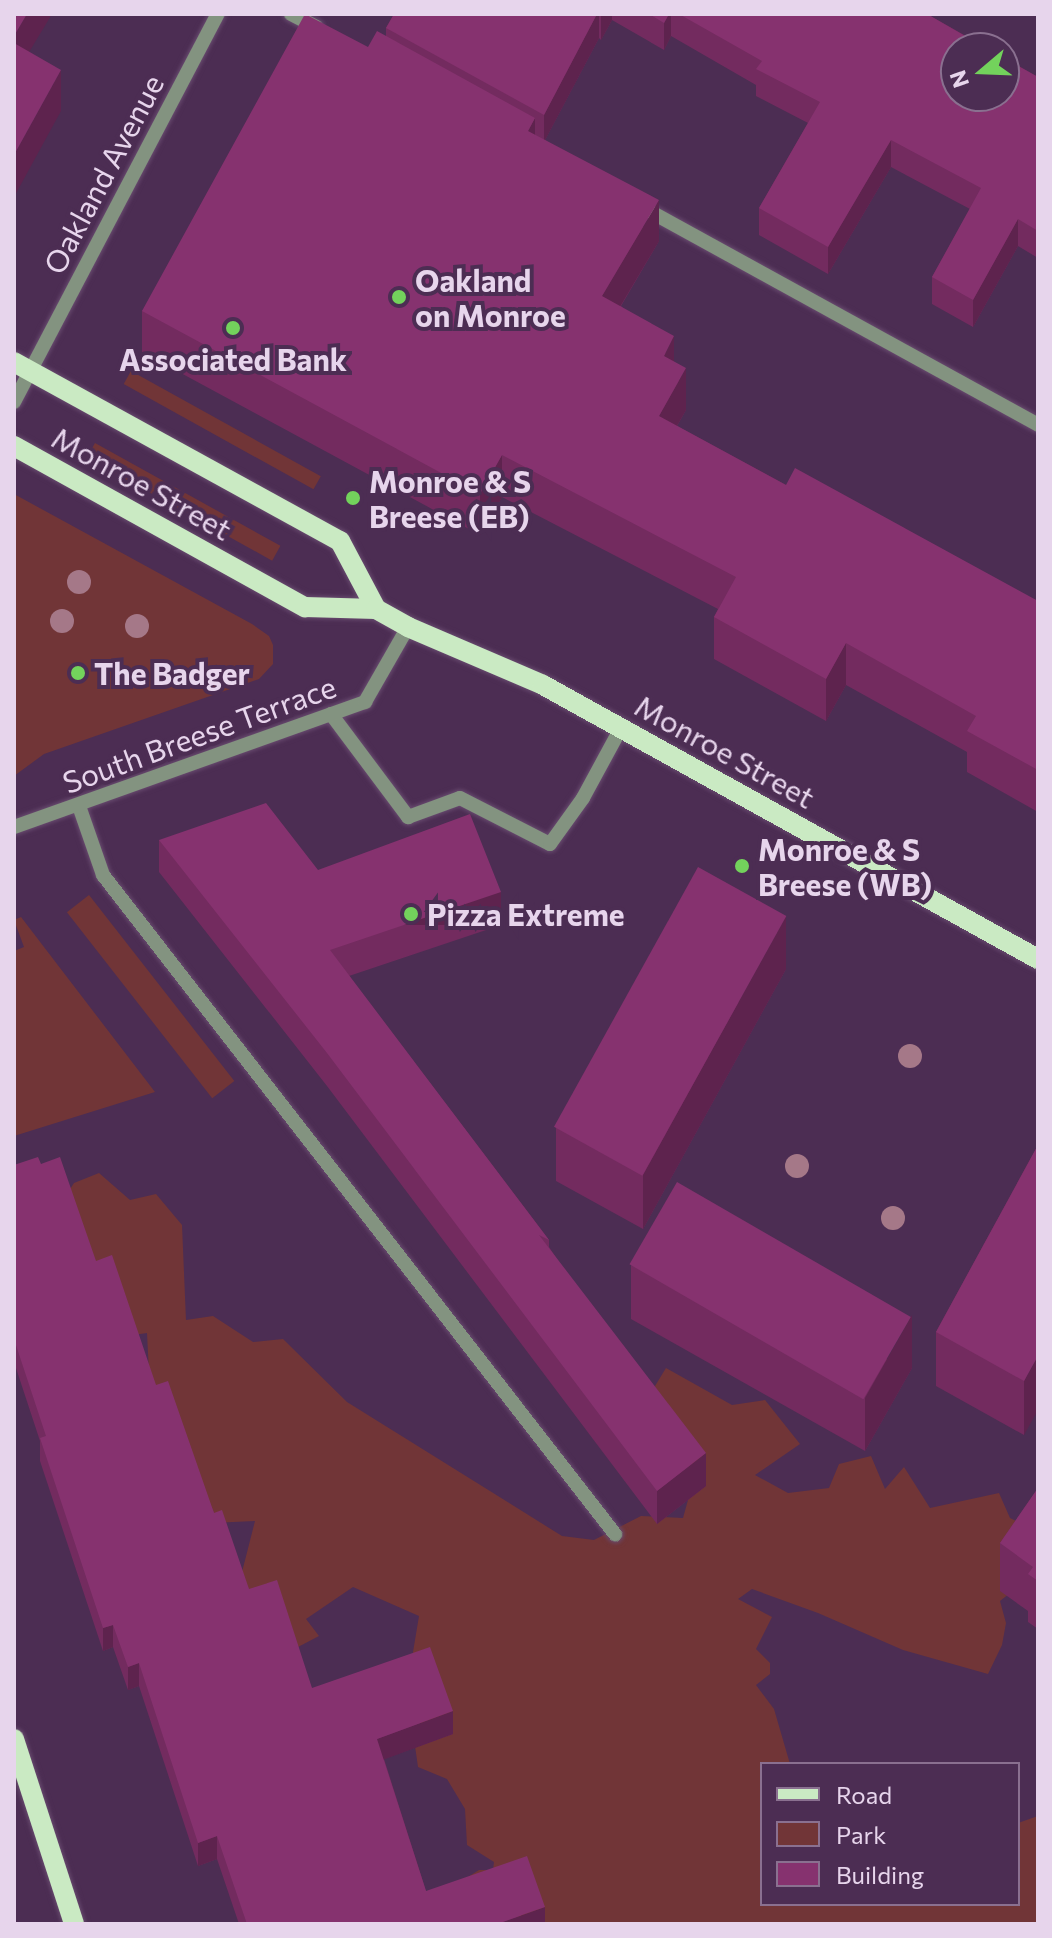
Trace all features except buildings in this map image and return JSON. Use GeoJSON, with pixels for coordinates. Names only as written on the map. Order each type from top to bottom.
{"type":"FeatureCollection","features":[{"type":"Feature","properties":{"kind":"main road","name":"Monroe Street"},"geometry":{"type":"LineString","coordinates":[[22,366],[340,541],[376,609]]}},
{"type":"Feature","properties":{"kind":"main road","name":"Monroe Street"},"geometry":{"type":"LineString","coordinates":[[14,446],[305,607],[376,609],[408,627],[543,685],[1038,959]]}},
{"type":"Feature","properties":{"kind":"main road"},"geometry":{"type":"LineString","coordinates":[[14,1739],[74,1924]]}},
{"type":"Feature","properties":{"kind":"street","name":"Oakland Avenue"},"geometry":{"type":"LineString","coordinates":[[14,402],[22,366],[218,14]]}},
{"type":"Feature","properties":{"kind":"street"},"geometry":{"type":"LineString","coordinates":[[291,14],[326,33]]}},
{"type":"Feature","properties":{"kind":"street"},"geometry":{"type":"LineString","coordinates":[[631,201],[1038,425]]}},
{"type":"Feature","properties":{"kind":"street","name":"South Breese Terrace"},"geometry":{"type":"LineString","coordinates":[[14,827],[365,702],[408,627]]}},
{"type":"Feature","properties":{"kind":"street"},"geometry":{"type":"LineString","coordinates":[[331,714],[408,817],[460,798],[550,844],[583,798],[621,728]]}},
{"type":"Feature","properties":{"kind":"street"},"geometry":{"type":"LineString","coordinates":[[79,806],[103,875],[615,1534]]}},
{"type":"Feature","properties":{"kind":"green space"},"geometry":{"type":"Polygon","coordinates":[[[131,371],[321,476],[314,489],[124,384],[131,371]]]}},
{"type":"Feature","properties":{"kind":"green space"},"geometry":{"type":"Polygon","coordinates":[[[95,443],[280,546],[272,561],[87,458],[95,443]]]}},
{"type":"Feature","properties":{"kind":"green space"},"geometry":{"type":"Polygon","coordinates":[[[14,494],[252,624],[269,636],[273,645],[273,664],[259,679],[44,754],[14,776],[14,494]]]}},
{"type":"Feature","properties":{"kind":"green space"},"geometry":{"type":"Polygon","coordinates":[[[89,895],[234,1081],[212,1098],[67,912],[89,895]]]}},
{"type":"Feature","properties":{"kind":"green space"},"geometry":{"type":"Polygon","coordinates":[[[21,917],[155,1092],[14,1136],[14,951],[24,947],[14,920],[21,917]]]}},
{"type":"Feature","properties":{"kind":"green space"},"geometry":{"type":"Polygon","coordinates":[[[99,1173],[130,1200],[156,1194],[182,1225],[186,1320],[213,1316],[253,1342],[283,1339],[347,1402],[562,1536],[594,1540],[641,1516],[683,1518],[693,1482],[663,1451],[655,1386],[666,1368],[732,1405],[765,1400],[800,1444],[755,1475],[788,1493],[829,1488],[839,1464],[871,1456],[885,1489],[904,1467],[930,1508],[999,1493],[1010,1518],[1018,1522],[1024,1582],[1000,1601],[1006,1623],[1002,1645],[988,1674],[903,1650],[818,1613],[752,1589],[738,1599],[772,1617],[756,1649],[770,1663],[770,1674],[756,1685],[774,1709],[789,1762],[760,1762],[760,1906],[1020,1906],[1020,1822],[1038,1816],[1038,1924],[512,1924],[468,1877],[479,1870],[493,1870],[494,1862],[467,1845],[465,1809],[447,1779],[418,1767],[412,1725],[411,1664],[419,1616],[353,1587],[306,1619],[319,1636],[298,1647],[252,1622],[242,1572],[255,1521],[211,1523],[149,1373],[147,1333],[107,1339],[14,1236],[63,1200],[74,1183],[99,1173]]]}},
{"type":"Feature","properties":{"kind":"place","name":"Oakland on Monroe"},"geometry":{"type":"Point","coordinates":[399,297]}},
{"type":"Feature","properties":{"kind":"place","name":"Associated Bank"},"geometry":{"type":"Point","coordinates":[233,328]}},
{"type":"Feature","properties":{"kind":"place","name":"Monroe & S Breese (EB)"},"geometry":{"type":"Point","coordinates":[353,498]}},
{"type":"Feature","properties":{"kind":"place","name":"The Badger"},"geometry":{"type":"Point","coordinates":[78,673]}},
{"type":"Feature","properties":{"kind":"place","name":"Monroe & S Breese (WB)"},"geometry":{"type":"Point","coordinates":[742,866]}},
{"type":"Feature","properties":{"kind":"place","name":"Pizza Extreme"},"geometry":{"type":"Point","coordinates":[411,914]}}]}
